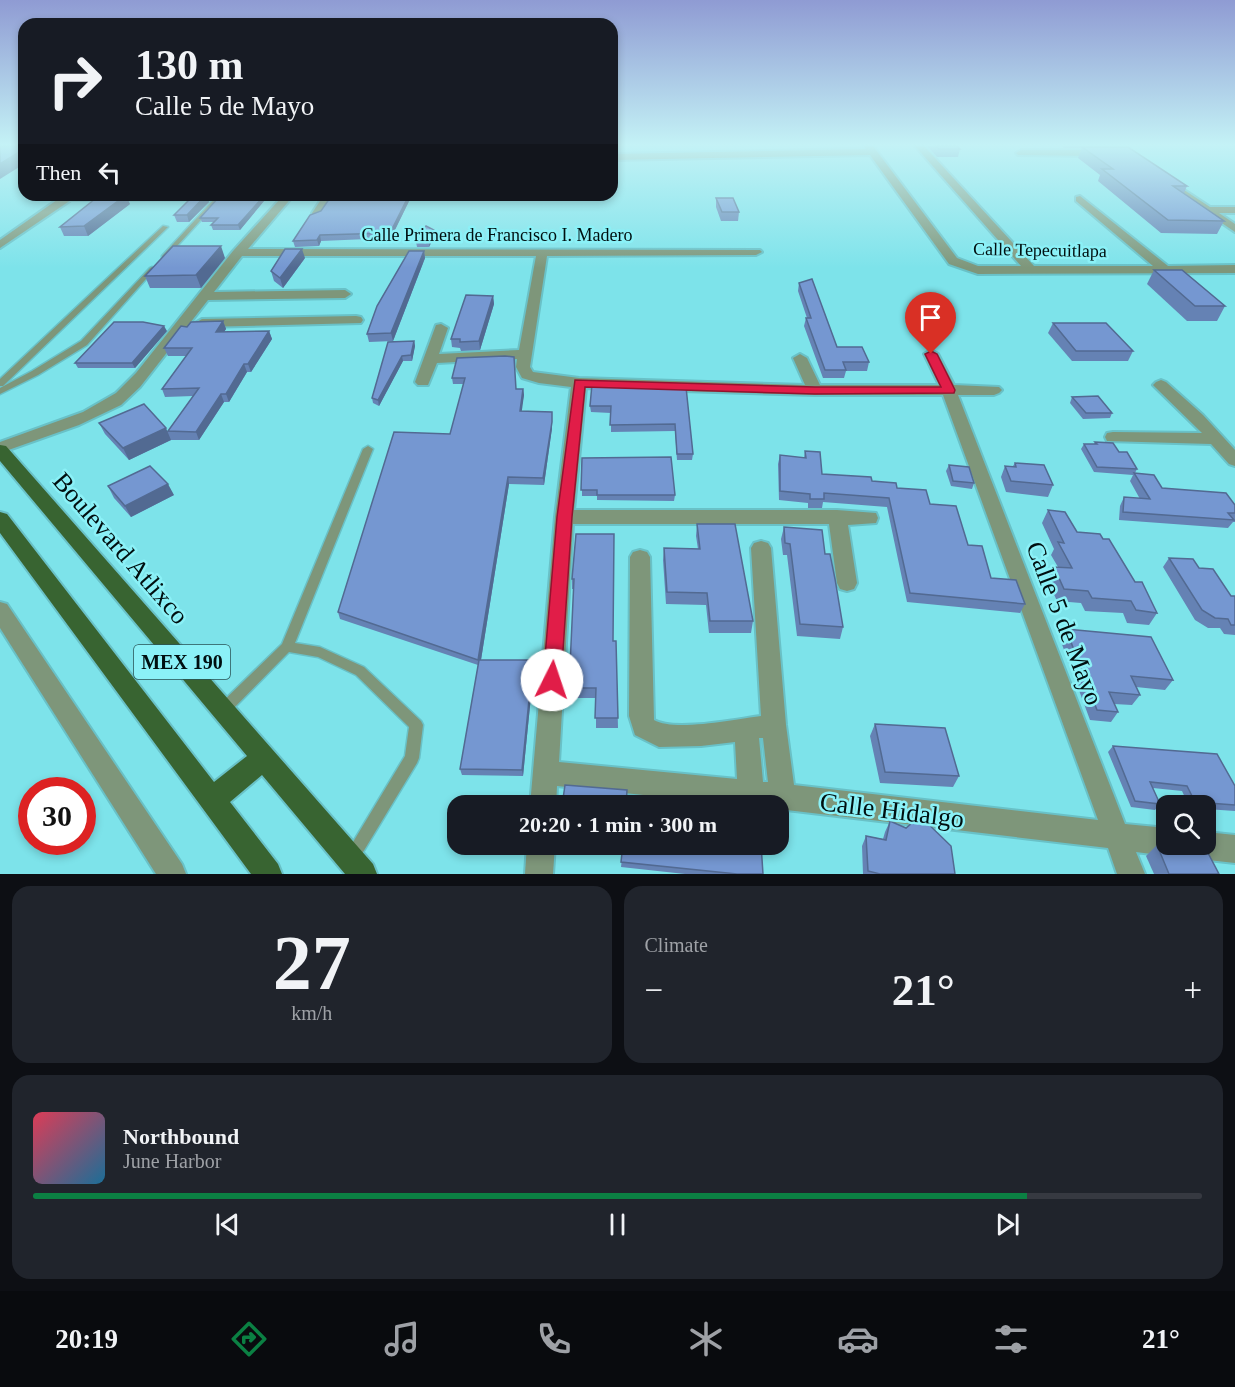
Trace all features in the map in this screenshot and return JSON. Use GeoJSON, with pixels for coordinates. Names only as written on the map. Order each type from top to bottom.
{"type":"FeatureCollection","features":[{"type":"Feature","properties":{"kind":"main road","name":"Boulevard Atlixco"},"geometry":{"type":"LineString","coordinates":[[0,449],[357,867]]}},
{"type":"Feature","properties":{"kind":"main road","name":"MEX 190"},"geometry":{"type":"LineString","coordinates":[[0,519],[268,874]]}},
{"type":"Feature","properties":{"kind":"main road"},"geometry":{"type":"LineString","coordinates":[[212,800],[264,758]]}},
{"type":"Feature","properties":{"kind":"street","name":"Calle Tepecuitlapa"},"geometry":{"type":"LineString","coordinates":[[899,187],[953,261],[965,267],[978,270],[1235,269]]}},
{"type":"Feature","properties":{"kind":"street"},"geometry":{"type":"LineString","coordinates":[[956,187],[1031,270]]}},
{"type":"Feature","properties":{"kind":"street"},"geometry":{"type":"LineString","coordinates":[[1175,187],[1235,229]]}},
{"type":"Feature","properties":{"kind":"street"},"geometry":{"type":"LineString","coordinates":[[1080,199],[1166,270]]}},
{"type":"Feature","properties":{"kind":"street"},"geometry":{"type":"LineString","coordinates":[[0,245],[63,201]]}},
{"type":"Feature","properties":{"kind":"street"},"geometry":{"type":"LineString","coordinates":[[0,449],[86,416],[116,401],[132,386],[237,253],[283,201]]}},
{"type":"Feature","properties":{"kind":"street"},"geometry":{"type":"LineString","coordinates":[[316,213],[324,201]]}},
{"type":"Feature","properties":{"kind":"street"},"geometry":{"type":"LineString","coordinates":[[1209,210],[1235,210]]}},
{"type":"Feature","properties":{"kind":"street","name":"Calle Primera de Francisco I. Madero"},"geometry":{"type":"LineString","coordinates":[[237,253],[756,252]]}},
{"type":"Feature","properties":{"kind":"street"},"geometry":{"type":"LineString","coordinates":[[542,253],[523,368],[527,375],[538,380],[815,390],[994,390]]}},
{"type":"Feature","properties":{"kind":"street"},"geometry":{"type":"LineString","coordinates":[[204,296],[345,294]]}},
{"type":"Feature","properties":{"kind":"street"},"geometry":{"type":"LineString","coordinates":[[183,323],[356,320]]}},
{"type":"Feature","properties":{"kind":"street"},"geometry":{"type":"LineString","coordinates":[[423,382],[441,328]]}},
{"type":"Feature","properties":{"kind":"street"},"geometry":{"type":"LineString","coordinates":[[430,359],[524,354]]}},
{"type":"Feature","properties":{"kind":"street","name":"Calle 5 de Mayo"},"geometry":{"type":"LineString","coordinates":[[931,354],[949,390],[1131,874]]}},
{"type":"Feature","properties":{"kind":"street"},"geometry":{"type":"LineString","coordinates":[[800,358],[815,390]]}},
{"type":"Feature","properties":{"kind":"street"},"geometry":{"type":"LineString","coordinates":[[544,795],[564,517],[579,383]]}},
{"type":"Feature","properties":{"kind":"street"},"geometry":{"type":"LineString","coordinates":[[1161,385],[1235,460]]}},
{"type":"Feature","properties":{"kind":"street"},"geometry":{"type":"LineString","coordinates":[[1113,437],[1217,440]]}},
{"type":"Feature","properties":{"kind":"street"},"geometry":{"type":"LineString","coordinates":[[564,517],[869,518]]}},
{"type":"Feature","properties":{"kind":"street"},"geometry":{"type":"LineString","coordinates":[[837,517],[848,583]]}},
{"type":"Feature","properties":{"kind":"street"},"geometry":{"type":"LineString","coordinates":[[760,548],[774,724],[783,795]]}},
{"type":"Feature","properties":{"kind":"street"},"geometry":{"type":"LineString","coordinates":[[640,557],[641,716],[644,728],[659,736],[701,735],[774,724]]}},
{"type":"Feature","properties":{"kind":"street"},"geometry":{"type":"LineString","coordinates":[[0,610],[172,874]]}},
{"type":"Feature","properties":{"kind":"street"},"geometry":{"type":"LineString","coordinates":[[746,729],[751,793]]}},
{"type":"Feature","properties":{"kind":"street","name":"Calle Hidalgo"},"geometry":{"type":"LineString","coordinates":[[545,773],[772,795]]}},
{"type":"Feature","properties":{"kind":"street","name":"Calle Hidalgo"},"geometry":{"type":"LineString","coordinates":[[789,797],[1156,841]]}},
{"type":"Feature","properties":{"kind":"street"},"geometry":{"type":"LineString","coordinates":[[1216,847],[1235,849]]}},
{"type":"Feature","properties":{"kind":"street"},"geometry":{"type":"LineString","coordinates":[[539,874],[540,855]]}},
{"type":"Feature","properties":{"kind":"lane"},"geometry":{"type":"LineString","coordinates":[[0,391],[84,343],[215,201]]}},
{"type":"Feature","properties":{"kind":"lane"},"geometry":{"type":"LineString","coordinates":[[0,384],[165,227]]}},
{"type":"Feature","properties":{"kind":"lane"},"geometry":{"type":"LineString","coordinates":[[223,710],[286,647],[368,449]]}},
{"type":"Feature","properties":{"kind":"lane"},"geometry":{"type":"LineString","coordinates":[[286,647],[320,652],[360,671],[416,725],[412,758],[357,867]]}},
{"type":"Feature","properties":{"kind":"building"},"geometry":{"type":"Polygon","coordinates":[[[1125,187],[1174,187],[1224,221],[1168,220],[1125,187]]]}},
{"type":"Feature","properties":{"kind":"building"},"geometry":{"type":"Polygon","coordinates":[[[716,198],[733,198],[739,212],[722,212],[716,198]]]}},
{"type":"Feature","properties":{"kind":"building"},"geometry":{"type":"Polygon","coordinates":[[[92,201],[118,201],[84,226],[60,227],[92,201]]]}},
{"type":"Feature","properties":{"kind":"building"},"geometry":{"type":"Polygon","coordinates":[[[188,201],[200,201],[187,215],[174,215],[188,201]]]}},
{"type":"Feature","properties":{"kind":"building"},"geometry":{"type":"Polygon","coordinates":[[[215,201],[259,201],[238,225],[211,225],[218,218],[200,218],[215,201]]]}},
{"type":"Feature","properties":{"kind":"building"},"geometry":{"type":"Polygon","coordinates":[[[328,201],[406,201],[390,233],[320,235],[317,240],[293,241],[310,215],[321,211],[328,201]]]}},
{"type":"Feature","properties":{"kind":"building"},"geometry":{"type":"Polygon","coordinates":[[[426,226],[434,230],[429,242],[416,242],[426,226]]]}},
{"type":"Feature","properties":{"kind":"building"},"geometry":{"type":"Polygon","coordinates":[[[173,246],[221,246],[196,275],[145,276],[173,246]]]}},
{"type":"Feature","properties":{"kind":"building"},"geometry":{"type":"Polygon","coordinates":[[[285,249],[302,249],[280,278],[271,271],[285,249]]]}},
{"type":"Feature","properties":{"kind":"building"},"geometry":{"type":"Polygon","coordinates":[[[409,251],[424,251],[391,333],[367,334],[377,306],[409,251]]]}},
{"type":"Feature","properties":{"kind":"building"},"geometry":{"type":"Polygon","coordinates":[[[1154,270],[1182,270],[1225,306],[1195,306],[1154,270]]]}},
{"type":"Feature","properties":{"kind":"building"},"geometry":{"type":"Polygon","coordinates":[[[812,279],[837,347],[862,347],[869,362],[843,362],[846,370],[825,370],[806,318],[811,318],[799,283],[812,279]]]}},
{"type":"Feature","properties":{"kind":"building"},"geometry":{"type":"Polygon","coordinates":[[[466,295],[493,296],[479,341],[460,342],[460,339],[451,339],[466,295]]]}},
{"type":"Feature","properties":{"kind":"building"},"geometry":{"type":"Polygon","coordinates":[[[223,321],[216,332],[269,331],[248,364],[244,364],[226,394],[221,394],[196,432],[168,431],[199,388],[162,389],[192,348],[164,348],[181,326],[187,327],[191,322],[223,321]]]}},
{"type":"Feature","properties":{"kind":"building"},"geometry":{"type":"Polygon","coordinates":[[[114,322],[143,322],[164,326],[132,363],[75,363],[114,322]]]}},
{"type":"Feature","properties":{"kind":"building"},"geometry":{"type":"Polygon","coordinates":[[[1053,323],[1106,323],[1133,351],[1076,351],[1053,323]]]}},
{"type":"Feature","properties":{"kind":"building"},"geometry":{"type":"Polygon","coordinates":[[[414,341],[411,355],[402,356],[378,400],[372,398],[388,342],[414,341]]]}},
{"type":"Feature","properties":{"kind":"building"},"geometry":{"type":"Polygon","coordinates":[[[514,357],[516,389],[523,389],[520,411],[552,412],[552,422],[543,478],[508,477],[478,660],[338,612],[394,432],[450,434],[465,378],[452,378],[457,358],[514,357]]]}},
{"type":"Feature","properties":{"kind":"building"},"geometry":{"type":"Polygon","coordinates":[[[592,384],[686,387],[693,454],[677,454],[675,424],[610,425],[611,406],[590,406],[592,384]]]}},
{"type":"Feature","properties":{"kind":"building"},"geometry":{"type":"Polygon","coordinates":[[[1098,396],[1112,413],[1086,413],[1072,397],[1098,396]]]}},
{"type":"Feature","properties":{"kind":"building"},"geometry":{"type":"Polygon","coordinates":[[[144,404],[166,428],[123,448],[99,423],[144,404]]]}},
{"type":"Feature","properties":{"kind":"building"},"geometry":{"type":"Polygon","coordinates":[[[1095,442],[1113,443],[1119,452],[1127,452],[1137,469],[1097,467],[1084,444],[1097,444],[1095,442]]]}},
{"type":"Feature","properties":{"kind":"building"},"geometry":{"type":"Polygon","coordinates":[[[805,451],[820,452],[822,474],[871,477],[872,481],[896,483],[897,488],[926,490],[930,504],[956,506],[968,545],[982,546],[991,578],[1016,580],[1025,604],[910,593],[889,498],[824,493],[824,499],[810,499],[810,494],[780,491],[780,455],[806,458],[805,451]]]}},
{"type":"Feature","properties":{"kind":"building"},"geometry":{"type":"Polygon","coordinates":[[[671,457],[675,495],[597,495],[597,490],[581,490],[582,458],[671,457]]]}},
{"type":"Feature","properties":{"kind":"building"},"geometry":{"type":"Polygon","coordinates":[[[1015,463],[1044,465],[1053,485],[1011,481],[1005,466],[1016,467],[1015,463]]]}},
{"type":"Feature","properties":{"kind":"building"},"geometry":{"type":"Polygon","coordinates":[[[949,465],[969,467],[974,483],[953,481],[949,465]]]}},
{"type":"Feature","properties":{"kind":"building"},"geometry":{"type":"Polygon","coordinates":[[[150,466],[168,484],[125,506],[108,486],[150,466]]]}},
{"type":"Feature","properties":{"kind":"building"},"geometry":{"type":"Polygon","coordinates":[[[1134,473],[1154,475],[1162,488],[1226,493],[1235,505],[1235,513],[1228,513],[1234,520],[1123,512],[1124,497],[1150,499],[1134,473]]]}},
{"type":"Feature","properties":{"kind":"building"},"geometry":{"type":"Polygon","coordinates":[[[1048,510],[1065,512],[1077,532],[1100,534],[1103,539],[1109,539],[1135,582],[1142,582],[1157,613],[1136,610],[1131,601],[1092,598],[1088,591],[1064,589],[1054,567],[1072,568],[1058,542],[1064,543],[1048,510]]]}},
{"type":"Feature","properties":{"kind":"building"},"geometry":{"type":"Polygon","coordinates":[[[697,524],[735,524],[753,621],[710,621],[707,593],[667,592],[664,548],[700,549],[697,524]]]}},
{"type":"Feature","properties":{"kind":"building"},"geometry":{"type":"Polygon","coordinates":[[[784,527],[822,530],[825,554],[830,554],[843,627],[800,624],[790,544],[785,543],[784,527]]]}},
{"type":"Feature","properties":{"kind":"building"},"geometry":{"type":"Polygon","coordinates":[[[576,534],[614,534],[613,641],[616,641],[618,718],[595,718],[596,688],[569,688],[574,579],[572,579],[576,534]]]}},
{"type":"Feature","properties":{"kind":"building"},"geometry":{"type":"Polygon","coordinates":[[[1169,558],[1193,559],[1199,568],[1213,569],[1231,596],[1235,596],[1235,625],[1231,625],[1228,619],[1215,618],[1202,610],[1169,558]]]}},
{"type":"Feature","properties":{"kind":"building"},"geometry":{"type":"Polygon","coordinates":[[[1066,629],[1151,637],[1173,680],[1131,676],[1140,695],[1109,692],[1118,712],[1097,710],[1066,629]]]}},
{"type":"Feature","properties":{"kind":"building"},"geometry":{"type":"Polygon","coordinates":[[[479,660],[533,660],[522,770],[460,769],[479,660]]]}},
{"type":"Feature","properties":{"kind":"building"},"geometry":{"type":"Polygon","coordinates":[[[875,724],[945,728],[959,776],[885,772],[875,724]]]}},
{"type":"Feature","properties":{"kind":"building"},"geometry":{"type":"Polygon","coordinates":[[[1113,746],[1217,754],[1235,786],[1235,805],[1216,804],[1216,795],[1192,795],[1187,786],[1150,782],[1156,795],[1156,804],[1135,801],[1113,746]]]}},
{"type":"Feature","properties":{"kind":"building"},"geometry":{"type":"Polygon","coordinates":[[[565,785],[627,790],[627,795],[564,795],[565,785]]]}},
{"type":"Feature","properties":{"kind":"building"},"geometry":{"type":"Polygon","coordinates":[[[920,816],[951,846],[955,874],[880,874],[868,871],[866,836],[886,840],[890,821],[906,828],[920,816]]]}},
{"type":"Feature","properties":{"kind":"building"},"geometry":{"type":"Polygon","coordinates":[[[622,855],[762,855],[763,874],[737,874],[621,862],[622,855]]]}},
{"type":"Feature","properties":{"kind":"building"},"geometry":{"type":"Polygon","coordinates":[[[1161,855],[1209,855],[1219,874],[1169,874],[1161,855]]]}},
{"type":"Feature","properties":{"kind":"route"},"geometry":{"type":"LineString","coordinates":[[552,680],[564,517],[579,383],[815,390],[949,390],[931,354]]}}]}
